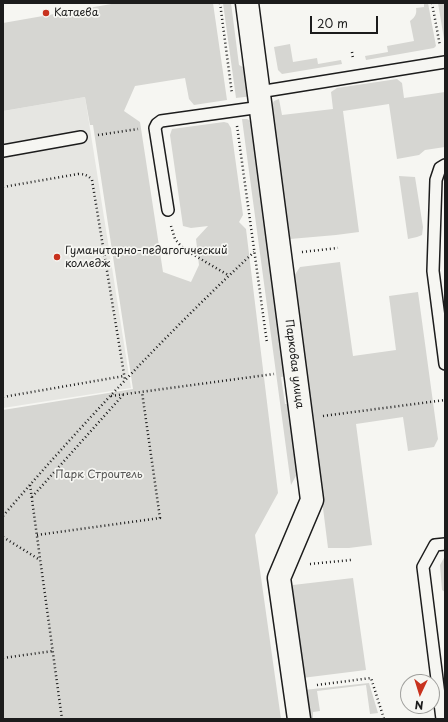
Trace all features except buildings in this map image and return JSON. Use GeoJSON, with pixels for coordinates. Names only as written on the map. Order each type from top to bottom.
{"type":"FeatureCollection","features":[{"type":"Feature","properties":{"kind":"street","name":"Парковая улица"},"geometry":{"type":"LineString","coordinates":[[247,3],[312,500],[279,578],[299,719]]}},
{"type":"Feature","properties":{"kind":"lane"},"geometry":{"type":"LineString","coordinates":[[168,210],[155,128],[161,121],[260,99],[445,62]]}},
{"type":"Feature","properties":{"kind":"lane"},"geometry":{"type":"LineString","coordinates":[[3,151],[81,137]]}},
{"type":"Feature","properties":{"kind":"lane"},"geometry":{"type":"LineString","coordinates":[[445,165],[440,168],[436,180],[433,271],[445,364]]}},
{"type":"Feature","properties":{"kind":"lane"},"geometry":{"type":"LineString","coordinates":[[442,719],[423,567],[435,545],[445,544]]}},
{"type":"Feature","properties":{"kind":"path"},"geometry":{"type":"LineString","coordinates":[[432,3],[440,46]]}},
{"type":"Feature","properties":{"kind":"path"},"geometry":{"type":"LineString","coordinates":[[352,52],[353,59]]}},
{"type":"Feature","properties":{"kind":"path"},"geometry":{"type":"LineString","coordinates":[[81,137],[156,126]]}},
{"type":"Feature","properties":{"kind":"path"},"geometry":{"type":"LineString","coordinates":[[3,187],[78,174],[86,174],[92,180],[125,380]]}},
{"type":"Feature","properties":{"kind":"path"},"geometry":{"type":"LineString","coordinates":[[168,210],[173,233],[180,245],[228,275]]}},
{"type":"Feature","properties":{"kind":"path"},"geometry":{"type":"LineString","coordinates":[[315,251],[338,248]]}},
{"type":"Feature","properties":{"kind":"path"},"geometry":{"type":"LineString","coordinates":[[3,516],[30,484],[125,380],[228,275],[254,252]]}},
{"type":"Feature","properties":{"kind":"path"},"geometry":{"type":"LineString","coordinates":[[110,396],[295,372]]}},
{"type":"Feature","properties":{"kind":"path"},"geometry":{"type":"LineString","coordinates":[[3,397],[124,376]]}},
{"type":"Feature","properties":{"kind":"path"},"geometry":{"type":"LineString","coordinates":[[37,535],[160,518],[142,392]]}},
{"type":"Feature","properties":{"kind":"path"},"geometry":{"type":"LineString","coordinates":[[32,497],[124,395]]}},
{"type":"Feature","properties":{"kind":"path"},"geometry":{"type":"LineString","coordinates":[[301,419],[445,400]]}},
{"type":"Feature","properties":{"kind":"path"},"geometry":{"type":"LineString","coordinates":[[30,484],[62,719]]}},
{"type":"Feature","properties":{"kind":"path"},"geometry":{"type":"LineString","coordinates":[[3,537],[40,561]]}},
{"type":"Feature","properties":{"kind":"path"},"geometry":{"type":"LineString","coordinates":[[328,562],[351,560]]}},
{"type":"Feature","properties":{"kind":"path"},"geometry":{"type":"LineString","coordinates":[[3,658],[53,651]]}},
{"type":"Feature","properties":{"kind":"path"},"geometry":{"type":"LineString","coordinates":[[294,688],[371,678],[384,719]]}},
{"type":"Feature","properties":{"kind":"shaded area","name":"Гуманитарно-педагогический колледж"},"geometry":{"type":"Polygon","coordinates":[[[85,97],[131,388],[3,408],[3,111],[85,97]]]}},
{"type":"Feature","properties":{"kind":"green space","name":"Парк Строитель"},"geometry":{"type":"Polygon","coordinates":[[[117,3],[213,3],[227,100],[194,105],[189,99],[185,78],[135,86],[124,111],[140,122],[163,272],[191,282],[199,265],[196,239],[208,226],[191,228],[183,226],[170,135],[172,129],[224,122],[228,123],[231,128],[243,215],[239,222],[246,229],[278,493],[255,535],[281,719],[3,719],[3,410],[133,389],[93,125],[90,125],[85,97],[3,111],[3,23],[117,3]]]}},
{"type":"Feature","properties":{"kind":"green space"},"geometry":{"type":"Polygon","coordinates":[[[223,3],[231,3],[239,65],[249,70],[253,96],[236,98],[223,3]]]}},
{"type":"Feature","properties":{"kind":"green space"},"geometry":{"type":"Polygon","coordinates":[[[424,3],[428,3],[436,46],[434,48],[366,60],[365,56],[388,52],[387,46],[414,41],[410,21],[415,15],[416,8],[424,7],[424,3]]]}},
{"type":"Feature","properties":{"kind":"green space"},"geometry":{"type":"Polygon","coordinates":[[[438,3],[445,3],[445,45],[438,3]]]}},
{"type":"Feature","properties":{"kind":"green space"},"geometry":{"type":"Polygon","coordinates":[[[290,44],[293,62],[317,58],[318,64],[341,60],[342,64],[282,74],[278,70],[274,47],[290,44]]]}},
{"type":"Feature","properties":{"kind":"green space"},"geometry":{"type":"Polygon","coordinates":[[[397,79],[402,83],[404,98],[445,92],[445,147],[425,150],[419,155],[397,159],[389,104],[343,111],[359,232],[290,239],[271,107],[274,101],[279,99],[282,115],[333,109],[331,92],[337,88],[397,79]]]}},
{"type":"Feature","properties":{"kind":"green space"},"geometry":{"type":"Polygon","coordinates":[[[242,119],[247,119],[252,122],[287,376],[281,377],[285,404],[290,404],[298,472],[291,485],[242,119]]]}},
{"type":"Feature","properties":{"kind":"green space"},"geometry":{"type":"Polygon","coordinates":[[[399,176],[415,177],[423,227],[422,235],[408,239],[399,176]]]}},
{"type":"Feature","properties":{"kind":"green space"},"geometry":{"type":"Polygon","coordinates":[[[340,262],[353,356],[396,350],[389,296],[418,292],[438,439],[434,447],[408,451],[403,417],[356,424],[372,545],[349,548],[328,548],[294,276],[300,267],[340,262]]]}},
{"type":"Feature","properties":{"kind":"green space"},"geometry":{"type":"Polygon","coordinates":[[[445,556],[445,592],[442,590],[440,565],[445,556]]]}},
{"type":"Feature","properties":{"kind":"green space"},"geometry":{"type":"Polygon","coordinates":[[[353,578],[366,670],[302,678],[290,590],[293,585],[353,578]]]}},
{"type":"Feature","properties":{"kind":"green space"},"geometry":{"type":"Polygon","coordinates":[[[369,683],[378,713],[370,714],[366,685],[317,691],[320,711],[313,712],[313,719],[307,719],[304,690],[369,683]]]}},
{"type":"Feature","properties":{"kind":"place","name":"Катаева"},"geometry":{"type":"Point","coordinates":[46,13]}},
{"type":"Feature","properties":{"kind":"place","name":"Гуманитарно-педагогический колледж"},"geometry":{"type":"Point","coordinates":[57,257]}}]}
